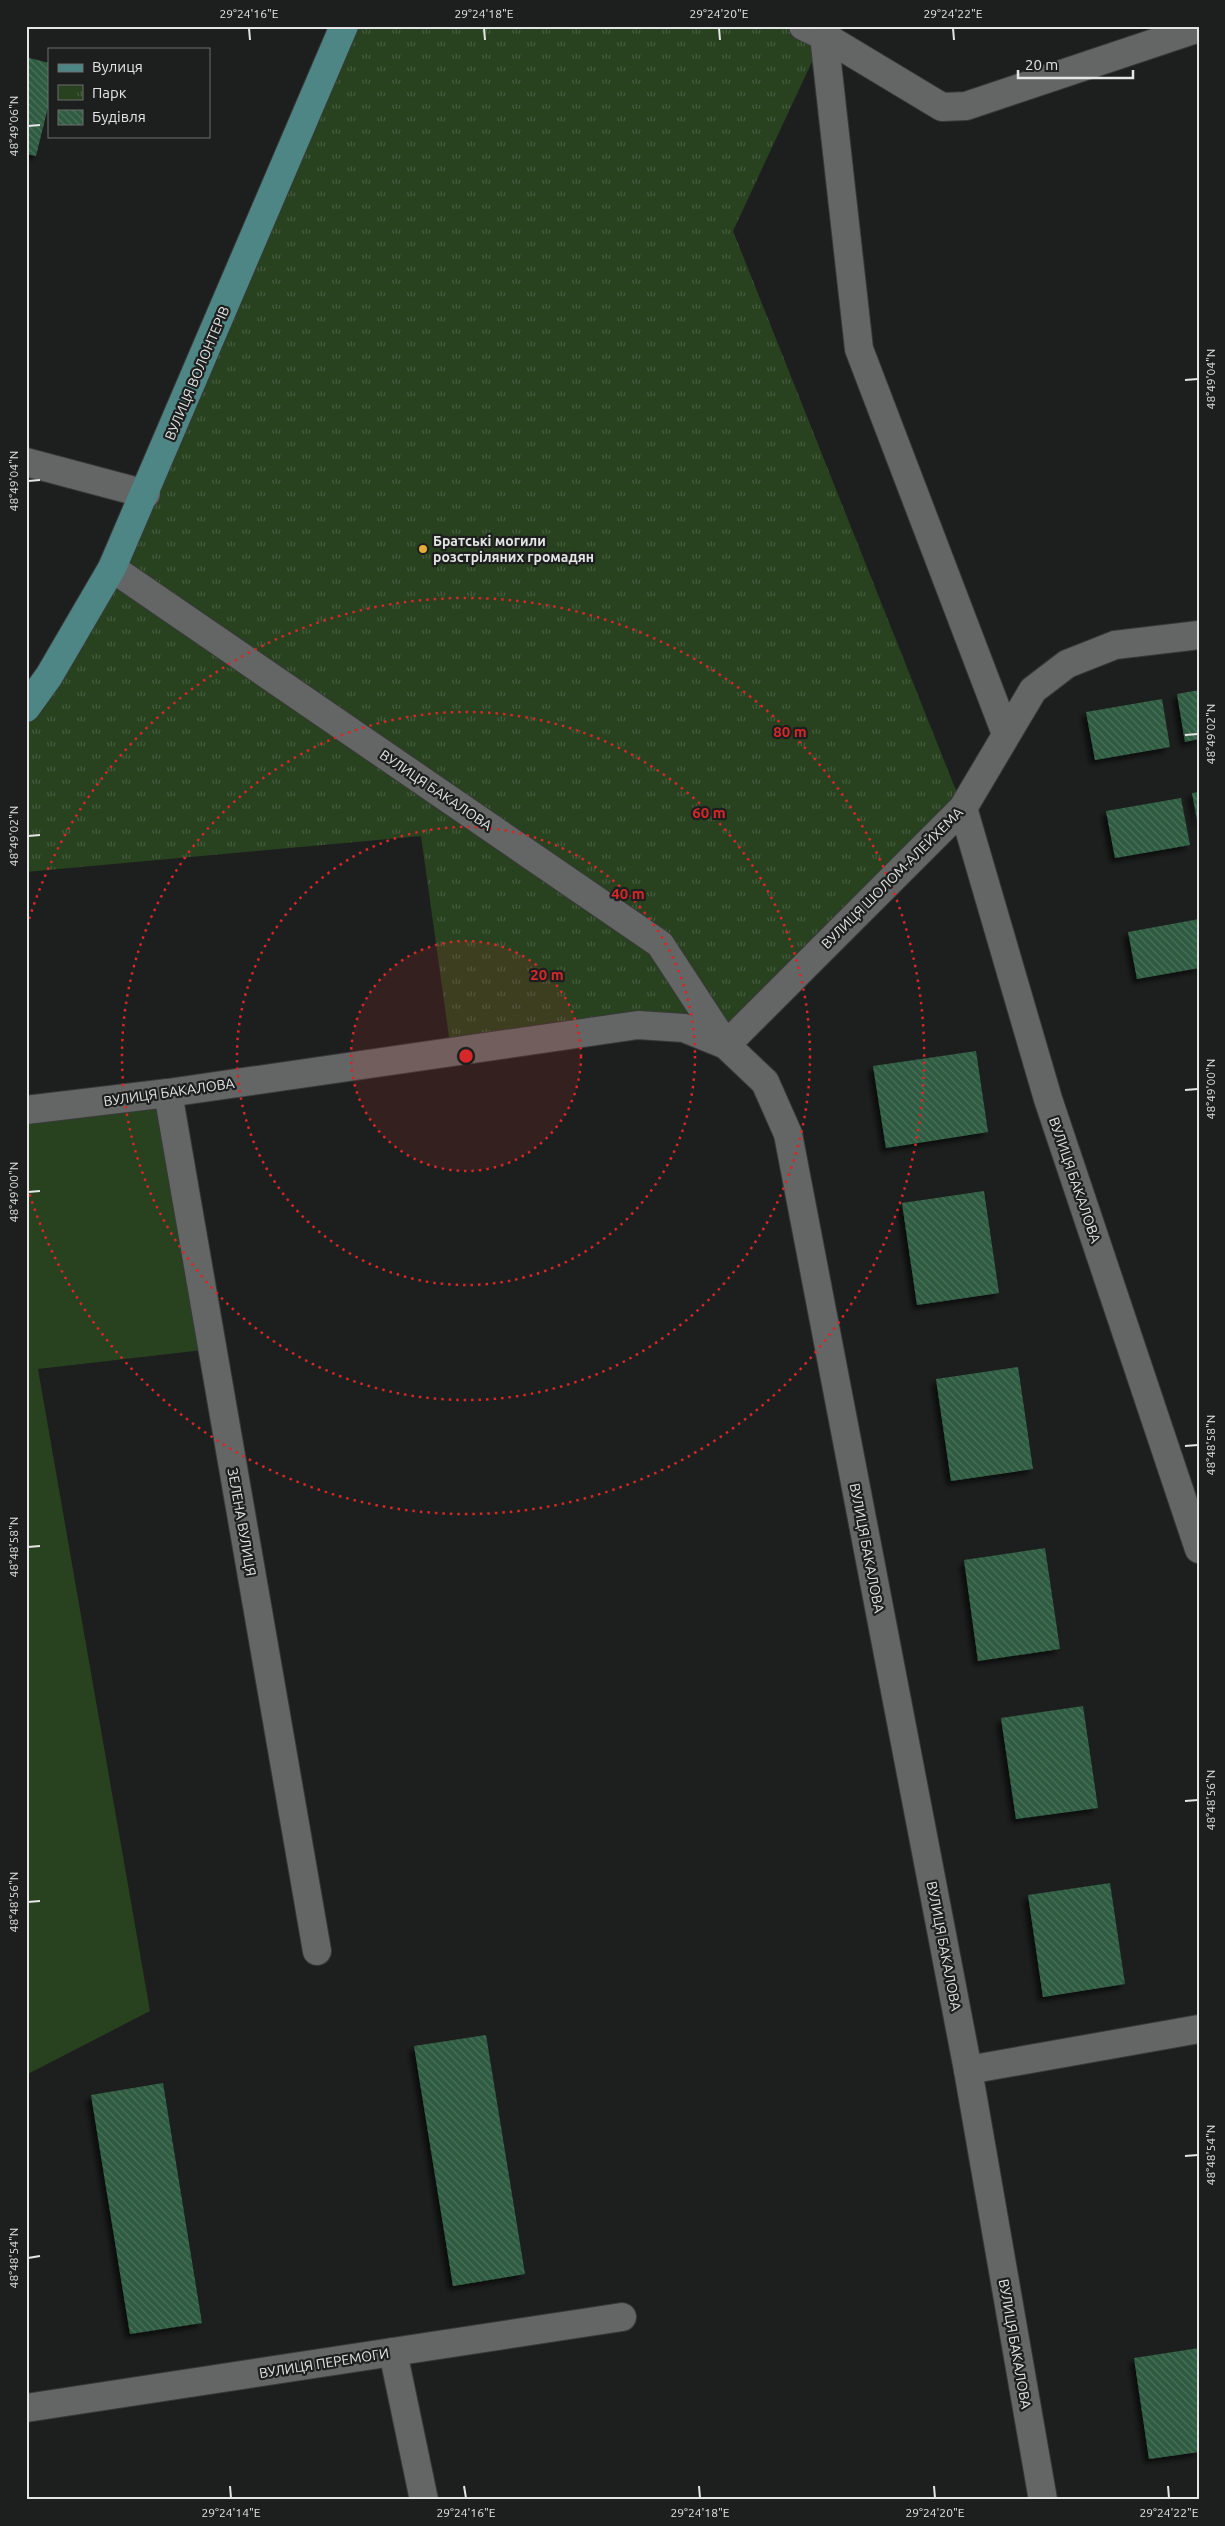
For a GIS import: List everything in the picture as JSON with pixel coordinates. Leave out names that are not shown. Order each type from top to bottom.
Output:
[{"type":"main road","name":"ВУЛИЦЯ ВОЛОНТЕРІВ","points":[[26,708],[49,676],[112,568],[146,494],[344,26]]},
{"type":"street","points":[[814,31],[942,107],[966,106],[1199,28]]},
{"type":"street","points":[[814,31],[859,349],[1006,734]]},
{"type":"street","points":[[26,462],[146,494]]},
{"type":"street","name":"ВУЛИЦЯ БАКАЛОВА","points":[[112,568],[660,944],[726,1045],[765,1082],[788,1134],[968,2070],[1043,2500]]},
{"type":"street","name":"ВУЛИЦЯ ШОЛОМ-АЛЕЙХЕМА","points":[[726,1045],[963,808],[1033,690],[1067,664],[1115,645],[1199,635]]},
{"type":"street","name":"ВУЛИЦЯ БАКАЛОВА","points":[[963,808],[1048,1099],[1199,1549]]},
{"type":"street","name":"ВУЛИЦЯ БАКАЛОВА","points":[[26,1110],[168,1093],[638,1025],[684,1028],[726,1045]]},
{"type":"street","name":"ЗЕЛЕНА ВУЛИЦЯ","points":[[168,1093],[317,1951]]},
{"type":"street","points":[[968,2070],[1199,2029]]},
{"type":"street","name":"ВУЛИЦЯ ПЕРЕМОГИ","points":[[26,2408],[622,2318]]},
{"type":"street","points":[[393,2352],[424,2500]]},
{"type":"green space","points":[[344,26],[803,26],[824,36],[733,231],[963,808],[726,1045],[684,1028],[451,1051],[421,836],[26,872],[26,708],[49,676]]},
{"type":"green space","points":[[168,1093],[212,1349],[38,1369],[150,2011],[26,2075],[26,1110]]},
{"type":"building","points":[[26,57],[48,63],[48,107],[36,156],[26,154]]},
{"type":"building","points":[[1199,690],[1199,739],[1185,742],[1177,694]]},
{"type":"building","points":[[1162,699],[1170,747],[1095,760],[1086,712]]},
{"type":"building","points":[[1199,792],[1199,825],[1198,825],[1192,793]]},
{"type":"building","points":[[1181,798],[1190,845],[1115,858],[1106,811]]},
{"type":"building","points":[[1199,919],[1199,968],[1137,979],[1128,932]]},
{"type":"building","points":[[976,1051],[988,1132],[886,1148],[873,1066]]},
{"type":"building","points":[[984,1191],[999,1293],[917,1305],[902,1203]]},
{"type":"building","points":[[1018,1367],[1033,1469],[951,1481],[936,1379]]},
{"type":"building","points":[[1045,1548],[1060,1649],[978,1661],[964,1560]]},
{"type":"building","points":[[1083,1706],[1098,1808],[1016,1819],[1001,1718]]},
{"type":"building","points":[[1110,1883],[1125,1984],[1043,1997],[1028,1895]]},
{"type":"building","points":[[486,2035],[525,2274],[453,2286],[414,2046]]},
{"type":"building","points":[[163,2083],[202,2323],[130,2334],[91,2095]]},
{"type":"building","points":[[1199,2348],[1199,2452],[1149,2459],[1134,2358]]},
{"type":"place","name":"Братські могили розстріляних громадян","points":[[423,549]]}]
